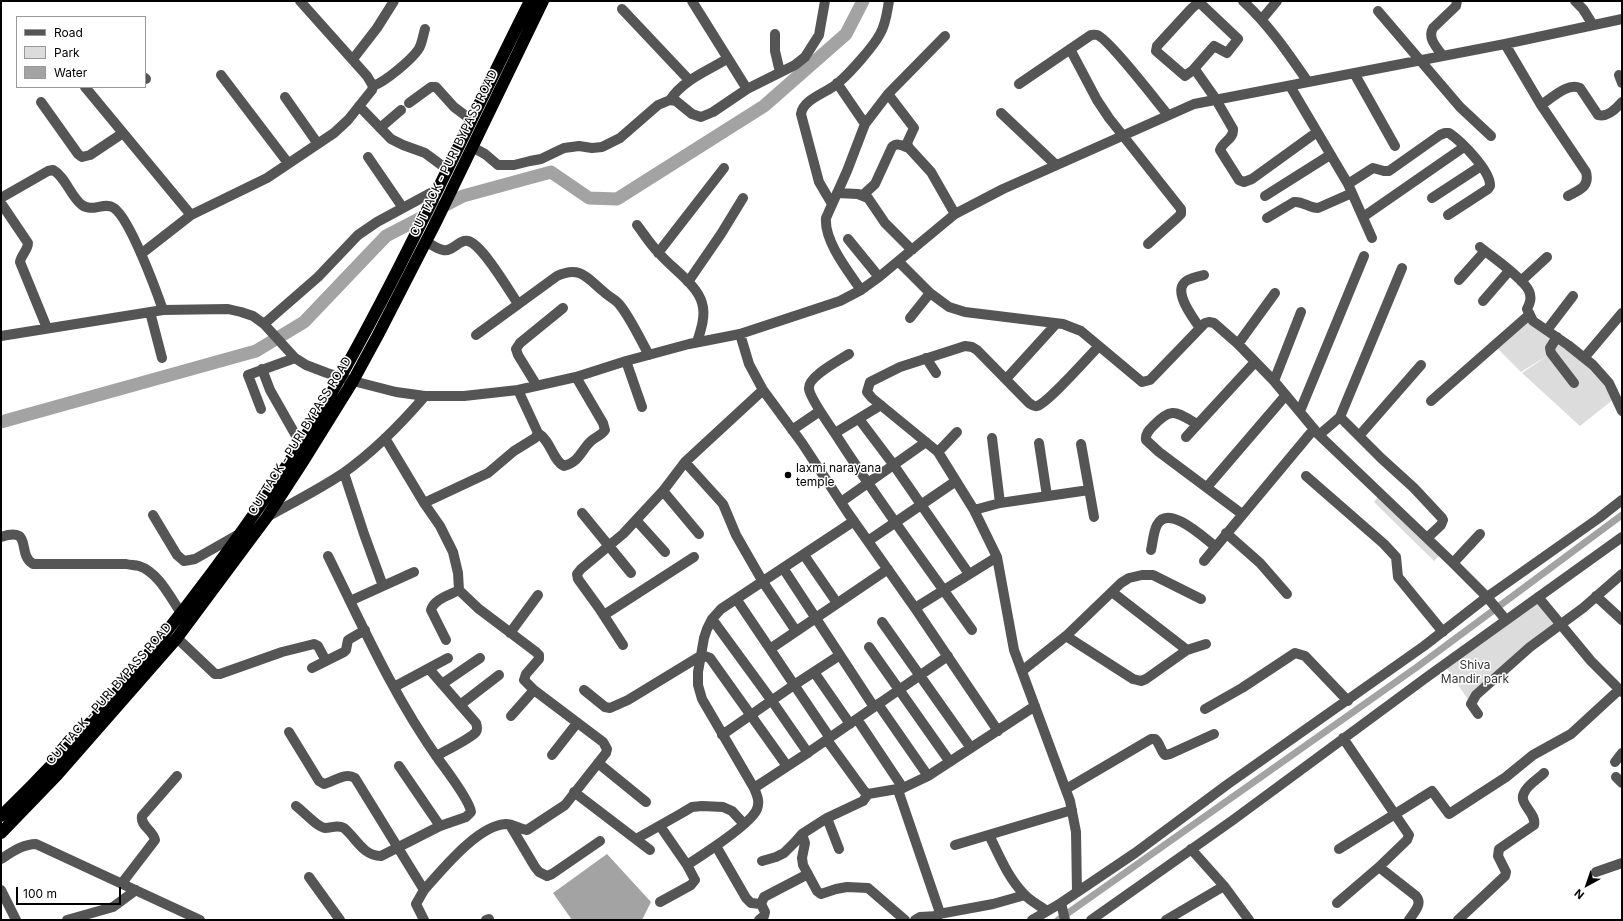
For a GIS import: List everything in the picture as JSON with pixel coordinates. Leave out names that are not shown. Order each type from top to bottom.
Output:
[{"type":"highway","name":"CUTTACK - PURI BYPASS ROAD","points":[[1,816],[98,713],[156,645],[241,533],[284,468],[324,406],[411,243],[448,170],[470,119],[530,1]]},
{"type":"highway","name":"CUTTACK - PURI BYPASS ROAD","points":[[1,833],[62,769],[178,638],[267,517],[353,381],[378,335],[437,220],[543,1]]},
{"type":"street","points":[[300,1],[353,59],[374,86]]},
{"type":"street","points":[[353,59],[377,28],[394,1]]},
{"type":"street","points":[[692,1],[747,89]]},
{"type":"street","points":[[670,100],[676,101],[692,114],[701,116],[713,112],[747,89],[795,65],[806,57],[819,35],[826,1]]},
{"type":"street","points":[[832,204],[819,182],[801,114],[802,110],[808,103],[838,84],[871,46],[881,33],[890,1]]},
{"type":"street","points":[[1243,1],[1262,18],[1283,44],[1308,82]]},
{"type":"street","points":[[1262,18],[1277,1]]},
{"type":"street","points":[[1443,56],[1431,38],[1430,32],[1456,6],[1457,1]]},
{"type":"street","points":[[1575,1],[1583,9],[1593,25]]},
{"type":"street","points":[[1199,2],[1238,39],[1227,53],[1214,46],[1193,70],[1185,76],[1156,50],[1157,46],[1199,2]]},
{"type":"street","points":[[622,10],[690,80]]},
{"type":"street","points":[[1378,11],[1422,60],[1460,107],[1491,136]]},
{"type":"street","points":[[1,336],[163,310],[228,309],[253,316],[266,326],[292,355],[314,369],[353,381],[396,392],[424,396],[464,396],[518,390],[576,377],[649,354],[700,341],[738,335],[840,301],[861,290],[899,262],[955,214],[986,196],[1194,104],[1215,98],[1290,86],[1505,44],[1622,19]]},
{"type":"street","points":[[141,254],[191,215],[267,178],[334,133],[344,124],[374,86],[387,78],[418,50],[425,29]]},
{"type":"street","points":[[775,34],[775,51],[780,72]]},
{"type":"street","points":[[1019,84],[1091,35],[1097,34],[1168,115]]},
{"type":"street","points":[[861,290],[843,263],[828,234],[825,224],[826,218],[847,171],[865,124],[888,94],[945,36]]},
{"type":"street","points":[[1505,44],[1541,105],[1586,172],[1588,180],[1586,184],[1568,196]]},
{"type":"street","points":[[1070,49],[1098,100],[1123,136],[1168,190],[1181,209],[1181,214],[1148,244]]},
{"type":"street","points":[[472,146],[485,154],[498,165],[541,159],[564,148],[578,146],[592,148],[602,147],[620,138],[658,105],[670,100],[678,89],[690,80],[727,59]]},
{"type":"street","points":[[1193,70],[1196,71],[1215,98],[1233,129],[1232,137],[1221,146],[1220,150],[1239,180],[1244,182],[1252,179],[1317,132]]},
{"type":"street","points":[[1354,73],[1395,146]]},
{"type":"street","points":[[221,75],[288,163]]},
{"type":"street","points":[[838,84],[865,124]]},
{"type":"street","points":[[1290,86],[1350,188],[1372,238]]},
{"type":"street","points":[[1541,105],[1570,86],[1580,88],[1598,115],[1607,115],[1622,102]]},
{"type":"street","points":[[409,103],[431,87],[436,88],[454,107],[470,119]]},
{"type":"street","points":[[90,89],[123,133],[191,215]]},
{"type":"street","points":[[888,94],[914,128],[907,143],[909,148],[931,172],[955,214]]},
{"type":"street","points":[[285,97],[318,144]]},
{"type":"street","points":[[41,102],[78,154],[82,157],[90,155],[123,133]]},
{"type":"street","points":[[359,106],[396,142],[425,154],[448,170]]},
{"type":"street","points":[[380,128],[401,110]]},
{"type":"street","points":[[1001,113],[1056,165]]},
{"type":"street","points":[[1267,218],[1294,202],[1299,201],[1312,208],[1318,208],[1350,188],[1372,168],[1388,171],[1445,133],[1449,133],[1454,136],[1481,166],[1491,181],[1490,186],[1448,215]]},
{"type":"street","points":[[863,195],[875,184],[892,147],[898,144],[909,148]]},
{"type":"street","points":[[1363,217],[1464,147]]},
{"type":"street","points":[[1265,196],[1330,155]]},
{"type":"street","points":[[368,157],[403,208]]},
{"type":"street","points":[[1432,198],[1481,166]]},
{"type":"street","points":[[658,253],[724,168]]},
{"type":"street","points":[[1,198],[48,171],[53,170],[58,174],[76,199],[87,208],[91,209],[106,206],[115,209],[127,226],[141,254],[155,285],[163,310]]},
{"type":"street","points":[[266,326],[318,277],[358,235],[438,189]]},
{"type":"street","points":[[837,193],[863,195],[868,198],[885,223],[912,250]]},
{"type":"street","points":[[688,282],[721,234],[743,198]]},
{"type":"street","points":[[1,203],[28,243],[27,248],[22,255],[20,266],[46,328]]},
{"type":"street","points":[[637,225],[658,253],[688,282],[700,297],[703,304],[700,341]]},
{"type":"street","points":[[848,238],[879,277]]},
{"type":"street","points":[[426,242],[443,250],[449,250],[462,242],[468,241],[474,245],[492,265],[518,304]]},
{"type":"street","points":[[1459,280],[1482,249],[1521,281],[1528,290],[1530,296],[1528,309],[1529,315],[1533,321],[1584,358],[1609,382],[1619,396],[1622,411]]},
{"type":"street","points":[[1300,411],[1364,256]]},
{"type":"street","points":[[1521,281],[1547,257]]},
{"type":"street","points":[[899,262],[930,294],[948,307],[957,310],[1056,324],[1081,331],[1138,380],[1146,382],[1150,380],[1200,328],[1206,323],[1214,323],[1238,344],[1274,381],[1317,432],[1453,563],[1487,598],[1505,620]]},
{"type":"street","points":[[1204,561],[1242,514],[1317,432],[1340,417],[1402,268]]},
{"type":"street","points":[[476,335],[556,276],[566,272],[576,271],[591,280],[619,304],[649,354]]},
{"type":"street","points":[[1483,301],[1509,271]]},
{"type":"street","points":[[1200,328],[1186,309],[1181,288],[1186,281],[1204,275]]},
{"type":"street","points":[[1238,344],[1275,293]]},
{"type":"street","points":[[910,318],[930,294]]},
{"type":"street","points":[[1547,330],[1574,296]]},
{"type":"street","points":[[537,386],[518,355],[516,349],[520,343],[563,308]]},
{"type":"street","points":[[150,312],[162,358]]},
{"type":"street","points":[[1274,381],[1301,312]]},
{"type":"street","points":[[1584,358],[1622,313]]},
{"type":"street","points":[[1431,401],[1529,315]]},
{"type":"street","points":[[1006,379],[1056,324]]},
{"type":"street","points":[[738,335],[748,364],[763,390],[915,608],[998,731]]},
{"type":"street","points":[[1557,337],[1550,348],[1551,353],[1574,383]]},
{"type":"street","points":[[1077,892],[1076,832],[1072,810],[1066,789],[1014,650],[997,557],[974,510],[938,452],[872,398],[867,392],[870,382],[900,367],[965,346],[972,347],[1029,403],[1034,406],[1038,406],[1049,398],[1099,346]]},
{"type":"street","points":[[849,354],[814,378],[809,384],[808,389],[820,411],[867,483],[972,630]]},
{"type":"street","points":[[261,409],[248,375],[292,355]]},
{"type":"street","points":[[926,358],[936,373]]},
{"type":"street","points":[[626,361],[642,407]]},
{"type":"street","points":[[1186,436],[1255,362]]},
{"type":"street","points":[[1359,436],[1421,365]]},
{"type":"street","points":[[262,369],[270,390],[295,434]]},
{"type":"street","points":[[518,390],[538,433],[545,438],[559,463],[564,466],[575,461],[589,443],[602,434],[605,430],[603,423],[576,377]]},
{"type":"street","points":[[623,645],[578,579],[577,574],[636,520],[663,491],[685,462],[763,390]]},
{"type":"street","points":[[1207,487],[1286,395]]},
{"type":"street","points":[[267,517],[326,485],[344,473],[404,420],[424,396]]},
{"type":"street","points":[[835,434],[881,405]]},
{"type":"street","points":[[792,430],[820,411]]},
{"type":"street","points":[[1198,424],[1172,412],[1166,414],[1148,431],[1146,440],[1159,452],[1242,514]]},
{"type":"street","points":[[1340,417],[1414,488],[1442,518],[1443,520],[1441,525],[1427,538]]},
{"type":"street","points":[[859,419],[893,464],[969,574]]},
{"type":"street","points":[[938,452],[957,432]]},
{"type":"street","points":[[424,503],[488,473],[514,451],[535,438],[538,433]]},
{"type":"street","points":[[385,438],[424,503],[440,526],[454,555],[458,572],[459,590],[479,609],[539,655],[539,659],[524,678],[526,682],[534,690],[606,745],[606,753],[565,805],[527,830],[510,825],[499,826],[479,835],[469,842],[424,890],[416,904],[424,920]]},
{"type":"street","points":[[992,438],[1000,503]]},
{"type":"street","points":[[841,502],[926,442]]},
{"type":"street","points":[[1039,443],[1047,496]]},
{"type":"street","points":[[1081,444],[1094,517]]},
{"type":"street","points":[[685,462],[724,504],[736,535],[763,582],[796,631]]},
{"type":"street","points":[[344,473],[383,586]]},
{"type":"street","points":[[1306,476],[1384,544],[1396,557],[1398,577],[1443,632]]},
{"type":"street","points":[[868,541],[956,481]]},
{"type":"street","points":[[974,510],[1000,503],[1088,490]]},
{"type":"street","points":[[663,491],[699,534]]},
{"type":"street","points":[[1032,920],[1047,911],[1062,905],[1077,892],[1135,853],[1228,784],[1348,701],[1622,500]]},
{"type":"street","points":[[582,513],[631,573]]},
{"type":"street","points":[[153,516],[177,555],[184,560],[195,559],[241,533]]},
{"type":"street","points":[[1151,550],[1157,525],[1161,520],[1172,517],[1180,521],[1216,547]]},
{"type":"street","points":[[636,520],[665,552]]},
{"type":"street","points":[[687,865],[716,846],[752,817],[757,809],[758,798],[754,788],[705,705],[698,685],[698,672],[707,629],[712,619],[722,609],[854,521]]},
{"type":"street","points":[[1226,533],[1260,563],[1287,594]]},
{"type":"street","points":[[1,537],[16,534],[20,537],[24,546],[26,557],[33,564],[126,564],[139,566],[150,571],[157,578],[181,613]]},
{"type":"street","points":[[1453,563],[1480,534]]},
{"type":"street","points":[[1091,920],[1505,620],[1621,539]]},
{"type":"street","points":[[804,555],[837,603]]},
{"type":"street","points":[[296,806],[320,826],[327,828],[339,826],[344,828],[366,852],[374,856],[381,856],[440,826],[466,817],[469,815],[470,809],[454,780],[436,756],[394,687],[328,556]]},
{"type":"street","points":[[604,616],[694,557]]},
{"type":"street","points":[[915,608],[997,557]]},
{"type":"street","points":[[783,568],[840,655],[928,776]]},
{"type":"street","points":[[770,649],[888,569]]},
{"type":"street","points":[[350,601],[414,572]]},
{"type":"street","points":[[1478,714],[1471,704],[1476,695],[1530,647],[1560,625],[1622,574]]},
{"type":"street","points":[[1022,671],[1066,636],[1121,583],[1129,578],[1142,575],[1153,575],[1201,599]]},
{"type":"street","points":[[446,640],[431,610],[432,605],[459,590]]},
{"type":"street","points":[[1112,592],[1187,650]]},
{"type":"street","points":[[510,634],[538,595]]},
{"type":"street","points":[[1596,596],[1622,620]]},
{"type":"street","points":[[1339,849],[1432,791],[1449,814],[1506,777],[1539,752],[1571,734],[1621,690],[1591,661],[1538,598]]},
{"type":"street","points":[[737,600],[860,787],[868,794]]},
{"type":"street","points":[[712,619],[808,753]]},
{"type":"street","points":[[882,622],[921,675],[971,748]]},
{"type":"street","points":[[312,668],[325,659],[344,652],[346,650],[348,640],[364,630]]},
{"type":"street","points":[[1066,636],[1133,679],[1141,681],[1187,650],[1206,644]]},
{"type":"street","points":[[178,638],[212,671],[220,674],[282,652],[311,644],[318,646],[325,659]]},
{"type":"street","points":[[869,647],[950,762]]},
{"type":"street","points":[[1205,709],[1242,688],[1295,653],[1305,656],[1348,701]]},
{"type":"street","points":[[584,690],[605,707],[610,708],[628,700],[702,655]]},
{"type":"street","points":[[702,655],[710,658],[787,766]]},
{"type":"street","points":[[722,736],[794,685],[840,655]]},
{"type":"street","points":[[754,788],[808,753],[948,656]]},
{"type":"street","points":[[394,687],[448,658]]},
{"type":"street","points":[[442,684],[480,658]]},
{"type":"street","points":[[429,669],[478,727],[476,732],[436,756]]},
{"type":"street","points":[[814,672],[853,721],[900,789],[939,914]]},
{"type":"street","points":[[460,704],[499,675]]},
{"type":"street","points":[[511,716],[534,690]]},
{"type":"street","points":[[762,861],[784,853],[802,834],[827,818],[863,801],[868,794],[900,789],[928,776],[1035,706]]},
{"type":"street","points":[[552,755],[577,722]]},
{"type":"street","points":[[289,732],[319,781],[324,784],[346,775],[350,775],[355,778],[424,890]]},
{"type":"street","points":[[1066,789],[1151,739],[1155,739],[1158,742],[1162,752],[1165,755],[1214,734]]},
{"type":"street","points":[[1337,903],[1379,867],[1407,840],[1409,835],[1343,738]]},
{"type":"street","points":[[1615,762],[1622,753]]},
{"type":"street","points":[[598,763],[646,802]]},
{"type":"street","points":[[399,766],[440,826]]},
{"type":"street","points":[[1458,920],[1505,876],[1506,872],[1498,856],[1499,849],[1534,825],[1535,821],[1533,816],[1522,798],[1523,793],[1544,773]]},
{"type":"street","points":[[122,883],[155,840],[154,836],[143,824],[141,820],[142,816],[177,776]]},
{"type":"street","points":[[574,792],[650,850]]},
{"type":"street","points":[[636,840],[687,810],[702,806],[723,807],[732,811],[744,824]]},
{"type":"street","points":[[955,845],[1072,810]]},
{"type":"street","points":[[827,818],[839,849]]},
{"type":"street","points":[[510,825],[535,867],[539,872],[547,876],[600,842]]},
{"type":"street","points":[[660,826],[694,877],[694,883],[660,902]]},
{"type":"street","points":[[802,834],[805,843],[802,858],[817,892],[821,894],[846,887],[868,888],[906,920]]},
{"type":"street","points":[[989,835],[1002,864],[1017,886],[1025,896],[1047,911]]},
{"type":"street","points":[[1,859],[23,846],[36,844],[200,920]]},
{"type":"street","points":[[716,846],[746,898],[751,903],[761,904]]},
{"type":"street","points":[[1191,849],[1224,886],[1249,920]]},
{"type":"street","points":[[1596,872],[1622,863]]},
{"type":"street","points":[[1379,867],[1420,900],[1420,904],[1410,920]]},
{"type":"street","points":[[759,920],[764,916],[761,904],[764,897],[808,874]]},
{"type":"street","points":[[309,877],[340,920]]},
{"type":"street","points":[[1166,920],[1224,886]]},
{"type":"street","points":[[1,890],[16,920]]},
{"type":"street","points":[[67,920],[113,908],[136,890]]},
{"type":"street","points":[[915,920],[920,917],[938,916],[939,914],[993,904],[1025,896]]},
{"type":"street","points":[[1062,905],[1065,920]]},
{"type":"green space","points":[[1529,316],[1556,338],[1550,354],[1521,372],[1495,346]]},
{"type":"green space","points":[[1558,339],[1584,359],[1615,398],[1580,426],[1522,373],[1550,354]]},
{"type":"green space","points":[[1379,495],[1440,555],[1434,561],[1374,502]]},
{"type":"green space","name":"Shiva Mandir park","points":[[1539,600],[1560,625],[1471,704],[1446,667]]},
{"type":"water","points":[[607,854],[651,902],[642,920],[572,920],[553,893]]},
{"type":"waterway","points":[[1,422],[256,351],[304,322],[386,236],[463,196],[551,172],[589,198],[617,199],[764,106],[846,34],[863,1]]},
{"type":"waterway","points":[[1058,920],[1417,667],[1622,515]]},
{"type":"place","name":"laxmi narayana temple","points":[[788,475]]}]
